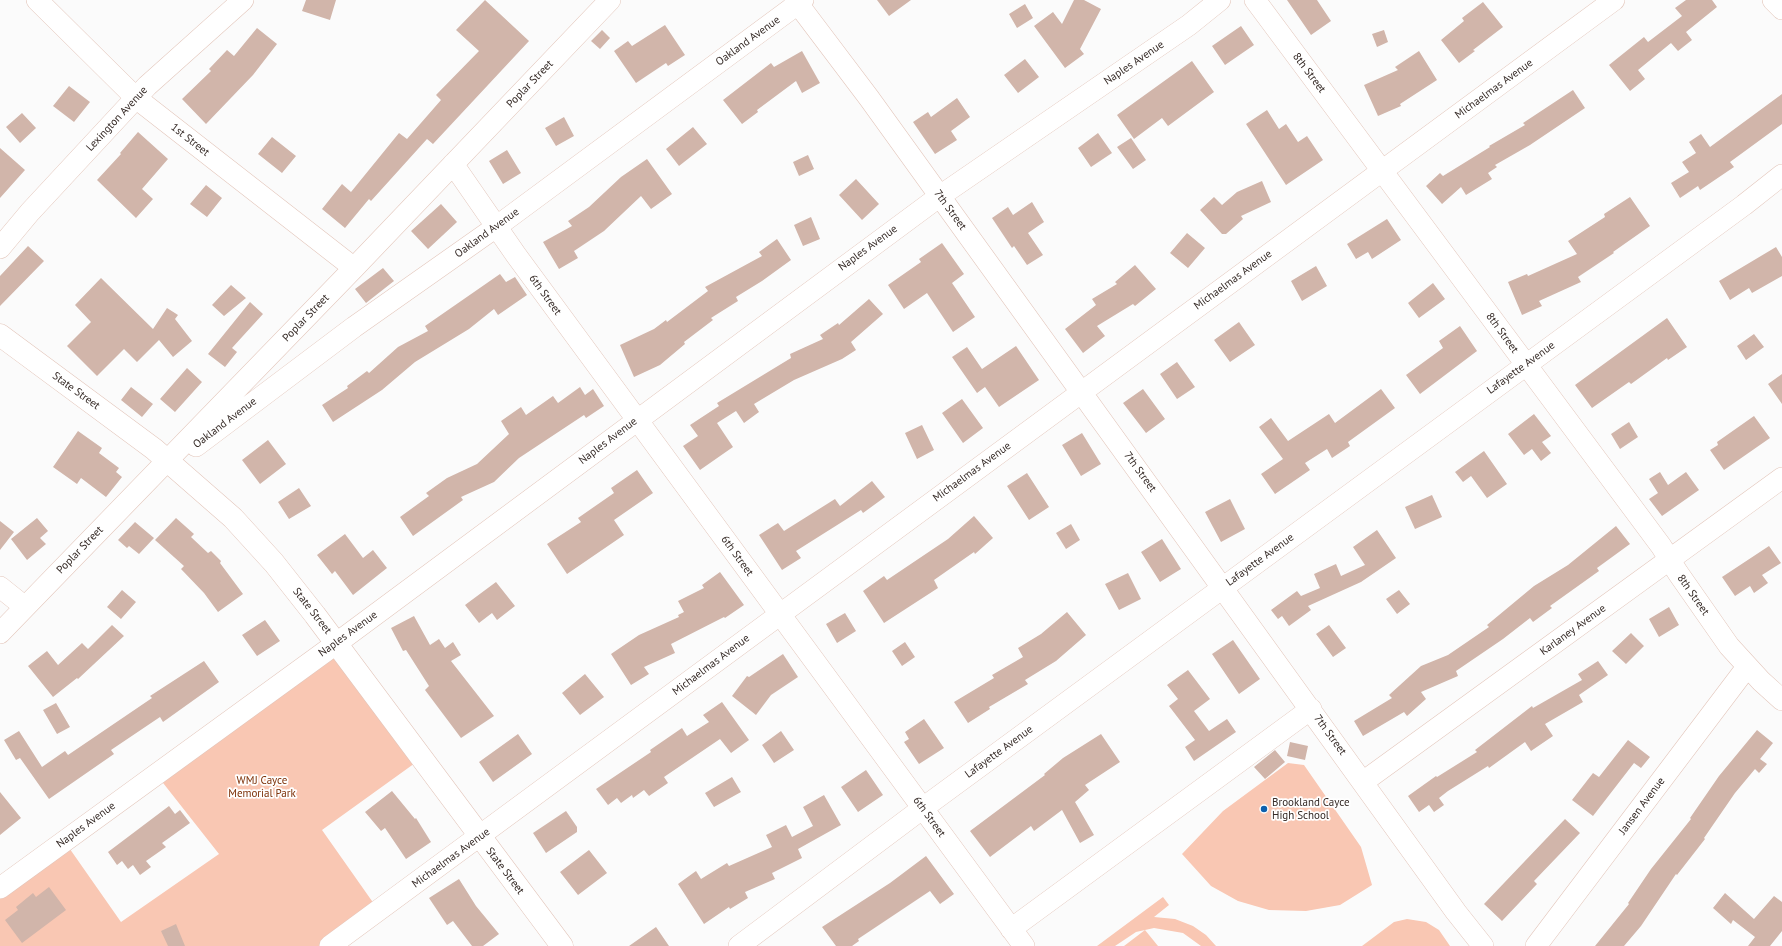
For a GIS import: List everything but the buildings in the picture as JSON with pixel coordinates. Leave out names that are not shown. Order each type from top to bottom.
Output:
[{"type":"main road","name":"State Street","points":[[0,335],[154,449],[234,518],[274,563],[337,643],[562,946]]},
{"type":"street","name":"1st Street","points":[[37,0],[136,98],[354,268]]},
{"type":"street","name":"Lexington Avenue","points":[[0,248],[30,212],[147,86],[243,0]]},
{"type":"street","name":"Poplar Street","points":[[0,634],[354,268],[610,0]]},
{"type":"street","name":"Naples Avenue","points":[[0,888],[337,643],[636,419],[940,196],[1189,25],[1220,0]]},
{"type":"street","name":"8th Street","points":[[1255,0],[1670,560],[1729,646],[1747,667],[1782,700]]},
{"type":"street","name":"Michaelmas Avenue","points":[[330,946],[480,837],[1082,391],[1614,0]]},
{"type":"street","points":[[1773,0],[1782,9]]},
{"type":"street","name":"7th Street","points":[[799,1],[1364,782],[1456,912],[1483,946]]},
{"type":"street","name":"Oakland Avenue","points":[[168,461],[197,445],[354,327],[496,227],[799,1]]},
{"type":"street","name":"6th Street","points":[[453,164],[496,227],[636,419],[1024,946]]},
{"type":"street","name":"Lafayette Avenue","points":[[739,946],[923,808],[1744,205],[1782,175]]},
{"type":"street","name":"Karlaney Avenue","points":[[1364,782],[1782,478]]},
{"type":"street","points":[[0,587],[25,607]]},
{"type":"street","name":"Jansen Avenue","points":[[1536,946],[1747,667]]},
{"type":"street","points":[[1011,929],[1311,709]]},
{"type":"green space","name":"WMJ Cayce Memorial Park","points":[[337,643],[422,758],[322,830],[379,911],[330,946],[0,946],[0,889],[65,842],[121,922],[219,854],[156,774]]},
{"type":"green space","points":[[1288,763],[1304,765],[1361,847],[1372,885],[1340,905],[1306,911],[1269,910],[1238,901],[1211,886],[1182,854],[1223,811]]},
{"type":"green space","points":[[1163,897],[1169,905],[1154,917],[1175,919],[1193,926],[1206,935],[1216,946],[1201,946],[1183,933],[1154,928],[1136,932],[1115,946],[1097,946]]},
{"type":"green space","points":[[1407,919],[1426,922],[1439,930],[1450,946],[1362,946],[1394,922]]},
{"type":"green space","points":[[1145,930],[1158,946],[1124,946]]},
{"type":"place","name":"Brookland Cayce High School","points":[[1264,809]]}]
